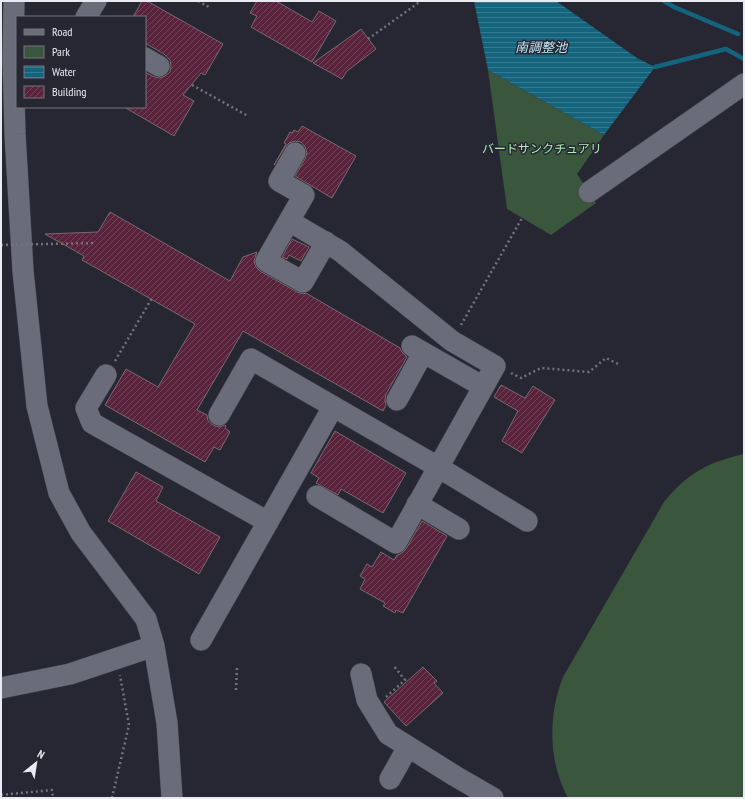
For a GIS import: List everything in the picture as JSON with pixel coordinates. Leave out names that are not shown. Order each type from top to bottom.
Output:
[{"type":"street","points":[[14,1],[15,94],[24,271],[37,406],[59,493],[81,533],[146,620],[154,646],[167,723],[172,798]]},
{"type":"street","points":[[87,16],[96,1]]},
{"type":"street","points":[[589,192],[744,84]]},
{"type":"street","points":[[295,153],[279,181],[304,195],[266,261],[303,282],[326,242]]},
{"type":"street","points":[[289,221],[340,251],[452,341],[495,366],[482,386],[396,543],[317,496]]},
{"type":"street","points":[[397,400],[417,350],[482,386]]},
{"type":"street","points":[[220,415],[251,359],[438,467],[527,521]]},
{"type":"street","points":[[106,375],[86,408],[92,423],[268,522]]},
{"type":"street","points":[[201,640],[333,407]]},
{"type":"street","points":[[417,504],[459,529]]},
{"type":"street","points":[[1,688],[70,674],[154,646]]},
{"type":"street","points":[[361,674],[367,700],[388,734],[471,793],[493,798]]},
{"type":"street","points":[[390,779],[408,747]]},
{"type":"path","points":[[198,1],[209,7]]},
{"type":"path","points":[[368,39],[421,1]]},
{"type":"path","points":[[192,85],[248,116]]},
{"type":"path","points":[[452,341],[522,218]]},
{"type":"path","points":[[1,245],[94,243]]},
{"type":"path","points":[[106,375],[152,298]]},
{"type":"path","points":[[495,366],[521,378],[541,368],[588,372],[606,358],[618,364]]},
{"type":"path","points":[[112,798],[129,725],[117,658]]},
{"type":"path","points":[[372,709],[406,681],[393,665]]},
{"type":"path","points":[[236,668],[236,690]]},
{"type":"path","points":[[1,795],[52,790],[53,798]]},
{"type":"green space","name":"バードサンクチュアリ","points":[[488,70],[604,135],[577,174],[596,203],[551,235],[507,209]]},
{"type":"green space","points":[[744,454],[744,798],[568,798],[561,784],[557,769],[552,738],[555,707],[563,677],[664,502],[681,483],[700,470],[731,457]]},
{"type":"water","name":"南調整池","points":[[474,1],[556,1],[637,58],[655,67],[604,135],[488,70]]},
{"type":"building","points":[[142,1],[147,1],[223,44],[205,75],[201,73],[183,95],[194,101],[174,136],[126,108],[146,108],[146,73],[159,78],[170,72],[171,66],[170,60],[164,54],[146,44],[146,16],[134,16]]},
{"type":"building","points":[[257,1],[276,1],[312,22],[319,11],[336,21],[312,62],[251,27],[257,16],[250,13]]},
{"type":"building","points":[[361,29],[376,49],[347,71],[342,79],[313,63]]},
{"type":"building","points":[[302,126],[356,156],[332,198],[295,176],[307,153],[301,142],[295,141],[289,143],[274,165],[286,144],[284,143],[290,132],[292,133],[294,130],[298,132]]},
{"type":"building","points":[[110,212],[230,281],[243,257],[257,252],[254,261],[256,267],[260,271],[297,292],[303,294],[306,293],[400,348],[407,357],[386,394],[386,405],[383,411],[243,331],[197,410],[207,415],[208,421],[213,425],[219,427],[225,425],[225,428],[230,432],[220,450],[214,447],[205,462],[105,405],[126,369],[158,387],[195,324],[82,260],[84,256],[45,234],[98,232]]},
{"type":"building","points":[[292,239],[309,247],[301,261],[289,255],[287,259],[282,257]]},
{"type":"building","points":[[501,385],[525,398],[533,386],[555,400],[522,453],[502,441],[518,411],[494,397]]},
{"type":"building","points":[[335,431],[406,473],[383,513],[341,489],[338,495],[316,483],[319,478],[311,473]]},
{"type":"building","points":[[136,472],[163,487],[156,501],[220,537],[199,574],[108,521]]},
{"type":"building","points":[[422,521],[447,536],[403,613],[396,610],[395,613],[383,606],[385,603],[360,589],[365,579],[360,576],[367,564],[372,567],[381,552],[394,560],[397,555],[402,553],[406,549]]},
{"type":"building","points":[[423,667],[437,681],[434,683],[443,693],[406,726],[384,702]]},
{"type":"waterway","points":[[664,1],[674,7],[738,34]]},
{"type":"waterway","points":[[655,67],[726,49],[744,59]]}]
